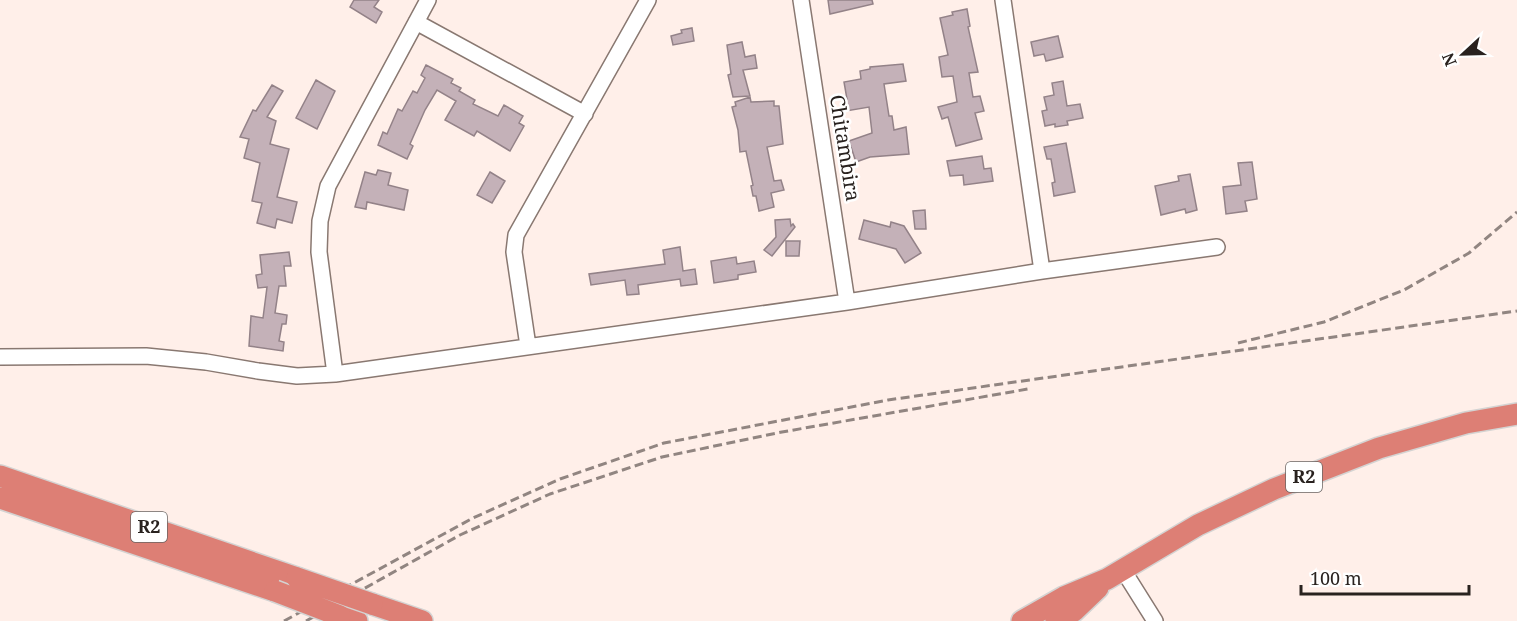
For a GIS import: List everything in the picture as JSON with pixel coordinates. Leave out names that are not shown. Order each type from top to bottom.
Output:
[{"type":"highway","name":"R2","points":[[1022,621],[1064,597],[1115,575],[1198,525],[1275,489],[1379,448],[1466,423],[1517,414]]},
{"type":"highway","name":"R2","points":[[0,477],[422,621]]},
{"type":"highway","name":"R2","points":[[0,498],[349,618]]},
{"type":"highway","name":"R2","points":[[1056,621],[1074,611],[1115,575]]},
{"type":"street","points":[[335,374],[319,252],[320,221],[328,186],[428,0]]},
{"type":"street","points":[[528,346],[514,252],[516,235],[648,0]]},
{"type":"street","name":"Chitambira","points":[[801,0],[847,302]]},
{"type":"street","points":[[1003,0],[1042,271]]},
{"type":"street","points":[[416,22],[585,114]]},
{"type":"street","points":[[0,357],[146,356],[206,362],[297,376],[335,374],[1216,247]]},
{"type":"street","points":[[1115,575],[1155,621]]},
{"type":"building","points":[[354,0],[379,0],[374,7],[382,12],[376,23],[350,7]]},
{"type":"building","points":[[828,0],[872,0],[873,4],[830,14]]},
{"type":"building","points":[[967,9],[970,26],[968,27],[978,72],[969,73],[973,97],[980,96],[984,111],[975,113],[982,139],[956,146],[948,117],[942,119],[938,107],[957,102],[953,76],[942,77],[939,57],[948,55],[940,18],[953,15],[952,12]]},
{"type":"building","points":[[692,28],[694,41],[673,45],[671,36],[682,33],[681,30]]},
{"type":"building","points":[[1058,36],[1063,57],[1046,61],[1044,54],[1034,56],[1031,42]]},
{"type":"building","points":[[742,42],[745,57],[755,55],[757,68],[743,70],[750,96],[733,97],[728,75],[731,74],[727,45]]},
{"type":"building","points":[[903,64],[906,81],[884,84],[889,116],[892,116],[894,130],[906,127],[909,154],[870,157],[856,162],[849,141],[872,133],[869,107],[846,111],[843,99],[847,99],[844,82],[861,79],[860,71],[870,69],[870,67]]},
{"type":"building","points":[[426,65],[453,79],[451,83],[461,88],[459,91],[475,100],[473,104],[498,116],[504,105],[523,116],[519,123],[524,126],[510,151],[477,131],[474,136],[445,120],[456,101],[437,90],[410,144],[413,146],[407,159],[378,145],[383,132],[387,134],[398,109],[402,111],[413,91],[417,93],[425,78],[421,75]]},
{"type":"building","points":[[316,80],[335,91],[317,129],[296,118]]},
{"type":"building","points":[[1063,81],[1067,106],[1080,104],[1083,118],[1067,121],[1068,125],[1045,126],[1042,111],[1047,110],[1044,97],[1054,95],[1052,83]]},
{"type":"building","points":[[272,85],[283,91],[267,117],[276,121],[270,144],[289,149],[277,197],[297,202],[292,223],[277,219],[275,228],[257,223],[262,203],[252,201],[260,163],[244,158],[249,139],[240,137],[253,110],[256,111]]},
{"type":"building","points":[[750,97],[751,102],[774,101],[774,106],[779,106],[783,144],[767,147],[774,181],[781,180],[784,190],[771,193],[774,207],[759,211],[756,196],[753,196],[746,151],[740,152],[738,130],[732,107],[736,106],[735,102]]},
{"type":"building","points":[[1066,143],[1075,192],[1054,196],[1052,183],[1055,182],[1051,159],[1047,159],[1044,147]]},
{"type":"building","points":[[982,156],[984,169],[991,168],[993,181],[964,185],[963,175],[950,176],[947,161]]},
{"type":"building","points":[[1252,162],[1257,199],[1245,201],[1247,211],[1226,214],[1223,187],[1241,185],[1238,163]]},
{"type":"building","points":[[378,170],[391,173],[388,185],[408,190],[404,210],[367,202],[366,209],[355,207],[365,172],[376,175]]},
{"type":"building","points":[[490,172],[505,181],[492,203],[477,195]]},
{"type":"building","points":[[1190,174],[1197,210],[1186,213],[1185,209],[1161,215],[1155,186],[1179,181],[1178,176]]},
{"type":"building","points":[[925,210],[926,229],[915,229],[913,211]]},
{"type":"building","points":[[790,219],[791,226],[793,224],[795,227],[772,256],[764,250],[776,237],[775,220]]},
{"type":"building","points":[[864,220],[890,227],[891,222],[904,226],[921,253],[905,263],[896,249],[859,239]]},
{"type":"building","points":[[786,241],[800,241],[799,256],[786,256]]},
{"type":"building","points":[[680,247],[683,271],[695,269],[697,284],[681,286],[680,279],[638,285],[639,294],[627,295],[625,280],[591,285],[589,274],[665,264],[663,250]]},
{"type":"building","points":[[289,252],[291,266],[284,266],[286,286],[279,286],[275,313],[287,315],[286,324],[282,324],[279,341],[284,342],[283,351],[249,346],[251,316],[263,318],[267,287],[258,288],[256,275],[262,274],[260,255]]},
{"type":"building","points":[[736,257],[737,264],[754,261],[756,272],[738,275],[738,279],[714,283],[711,261]]},
{"type":"railway","points":[[1238,343],[1324,322],[1404,290],[1469,253],[1517,212]]},
{"type":"railway","points":[[284,621],[473,518],[560,479],[664,443],[888,400],[1517,311]]},
{"type":"railway","points":[[306,621],[460,535],[550,494],[662,457],[782,432],[1028,389]]}]
